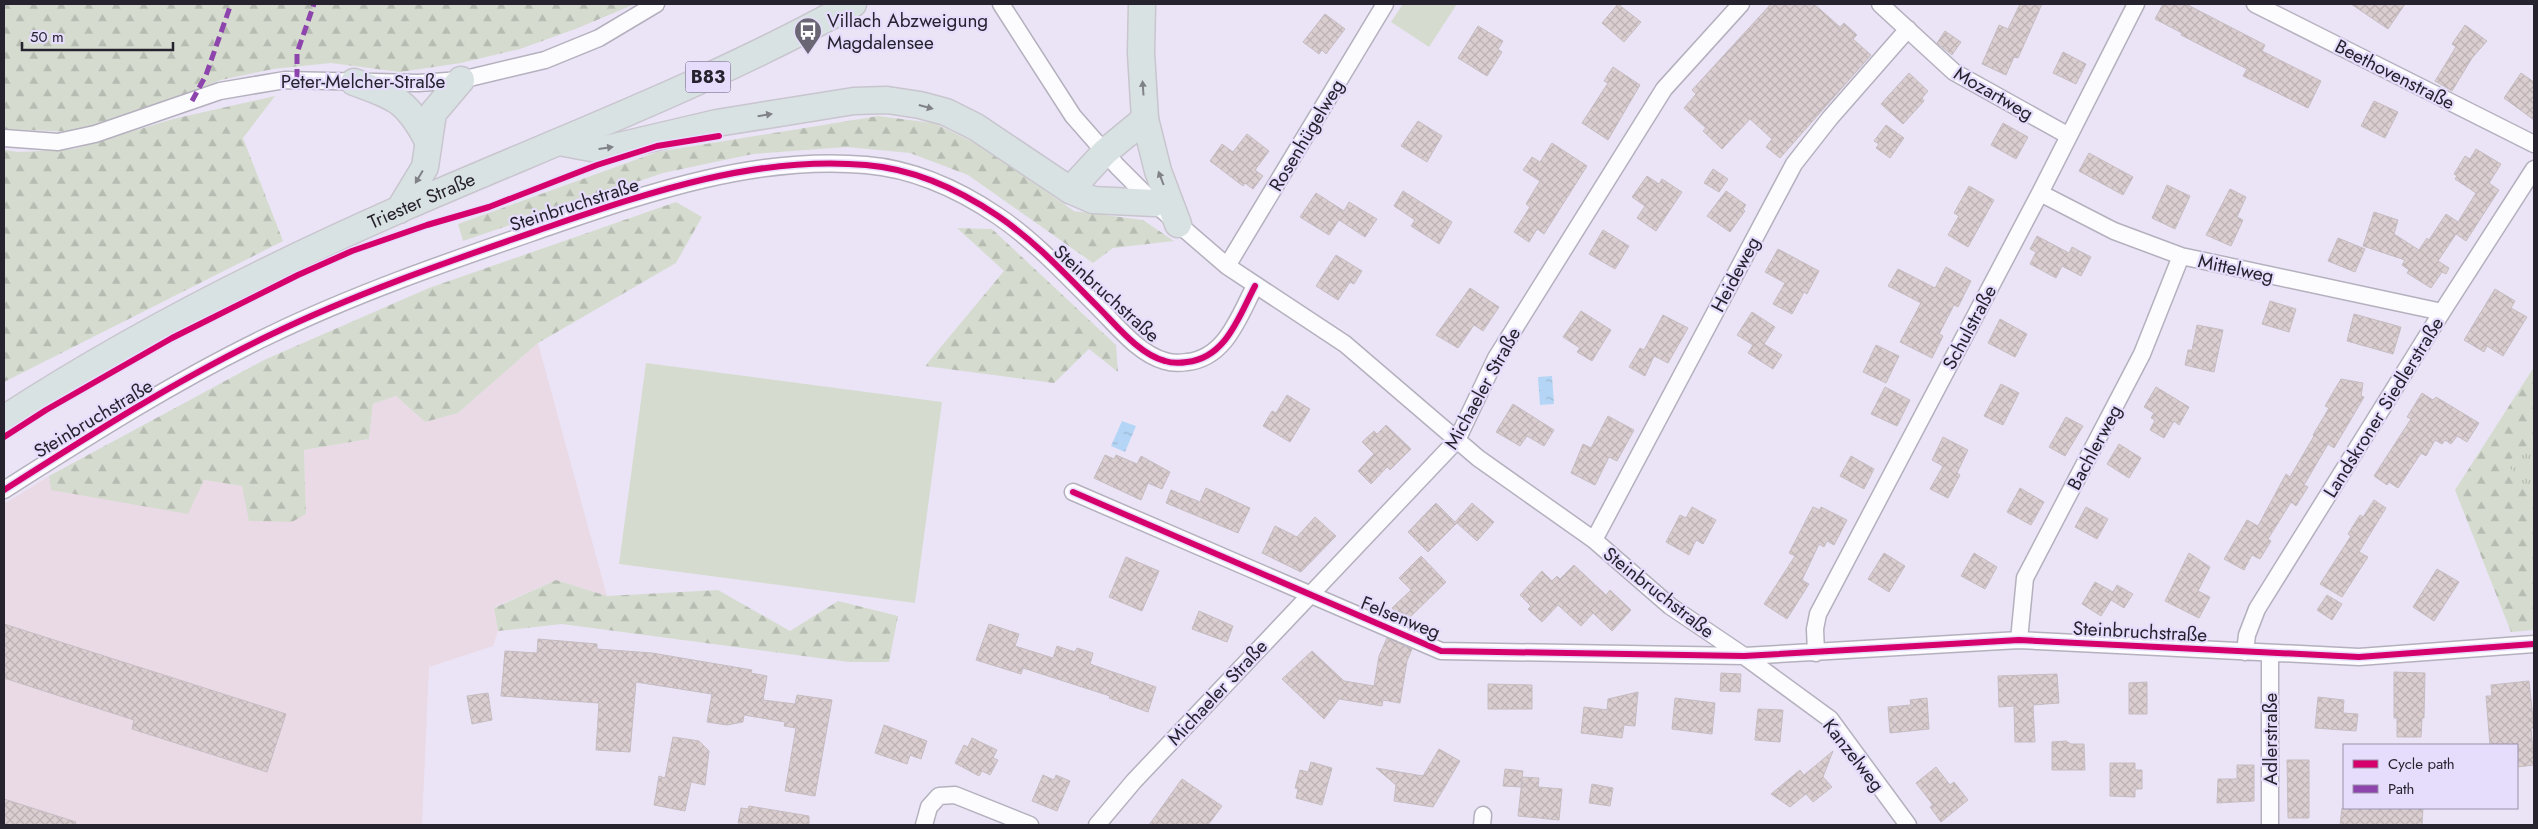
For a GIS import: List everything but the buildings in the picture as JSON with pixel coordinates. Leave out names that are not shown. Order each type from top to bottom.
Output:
[{"type":"main road","name":"Triester Straße","points":[[4,420],[68,379],[156,329],[293,258],[398,210],[724,70],[853,4]]},
{"type":"main road","points":[[1142,4],[1141,53],[1145,120],[1158,171],[1178,224]]},
{"type":"main road","points":[[398,210],[425,167],[427,139],[433,113],[461,80]]},
{"type":"main road","points":[[354,82],[393,97],[407,107],[427,139]]},
{"type":"main road","points":[[558,142],[602,150],[717,122],[854,101],[887,100],[920,105],[946,112],[976,127],[1070,190],[1093,200],[1154,203]]},
{"type":"main road","points":[[1070,190],[1105,152],[1145,120]]},
{"type":"street","name":"Peter-Melcher-Straße","points":[[4,138],[58,142],[95,134],[220,91],[285,80],[418,83],[461,80],[546,60],[599,38],[656,4]]},
{"type":"street","name":"Steinbruchstraße","points":[[1000,4],[1073,116],[1154,203],[1227,266],[1345,344],[1478,458],[1594,540],[1670,606],[1744,656],[2019,640],[2358,657],[2534,644]]},
{"type":"street","name":"Rosenhügelweg","points":[[1227,266],[1385,4]]},
{"type":"street","name":"Michaeler Straße","points":[[1097,825],[1134,780],[1457,440],[1496,358],[1664,89],[1741,4]]},
{"type":"street","name":"Mozartweg","points":[[1880,4],[1954,72],[2070,136]]},
{"type":"street","name":"Schulstraße","points":[[1816,653],[1815,629],[1818,614],[2070,136],[2136,4]]},
{"type":"street","name":"Beethovenstraße","points":[[2255,4],[2534,144]]},
{"type":"street","name":"Heideweg","points":[[1594,540],[1794,164],[1830,118],[1908,29]]},
{"type":"street","name":"Steinbruchstraße","points":[[4,490],[146,402],[269,336],[371,290],[614,204],[710,179],[770,168],[822,163],[866,164],[899,169],[932,179],[1000,218],[1058,268],[1125,334],[1147,352],[1165,361],[1187,362],[1207,356],[1226,341],[1255,286]]},
{"type":"street","name":"Landskroner Siedlerstraße","points":[[2245,652],[2247,636],[2256,609],[2534,169]]},
{"type":"street","name":"Mittelweg","points":[[2040,193],[2114,231],[2181,256],[2442,312]]},
{"type":"street","name":"Bachlerweg","points":[[2019,640],[2025,578],[2142,354],[2181,256]]},
{"type":"street","name":"Felsenweg","points":[[1073,492],[1308,595],[1441,650],[1744,656]]},
{"type":"street","name":"Adlerstraße","points":[[2270,653],[2270,825]]},
{"type":"street","name":"Kanzelweg","points":[[1744,656],[1830,720],[1908,825]]},
{"type":"street","points":[[924,825],[929,807],[939,796],[956,795],[1030,825]]},
{"type":"shaded area","points":[[538,343],[607,596],[556,580],[494,607],[498,631],[493,646],[429,667],[422,825],[4,825],[4,504],[49,476],[51,490],[204,480],[242,486],[306,514],[304,450],[369,439],[373,404],[396,396],[425,422],[458,413]]},
{"type":"green space","points":[[4,4],[635,4],[578,28],[520,49],[461,63],[400,72],[331,63],[273,69],[221,80],[130,116],[74,132],[4,129]]},
{"type":"green space","points":[[1403,4],[1457,4],[1429,47],[1391,22]]},
{"type":"green space","points":[[275,96],[243,138],[283,241],[4,382],[4,150],[19,152],[74,149],[173,119]]},
{"type":"green space","points":[[878,116],[934,123],[983,147],[1074,211],[1143,220],[1174,241],[1113,248],[1093,263],[968,175],[910,153],[847,147],[753,154],[663,173],[463,241],[458,224],[657,152]]},
{"type":"green space","points":[[676,202],[702,217],[676,263],[538,343],[458,413],[425,422],[396,396],[373,404],[369,439],[304,450],[306,514],[292,522],[249,521],[242,486],[204,480],[188,514],[51,490],[49,476],[264,360],[429,288]]},
{"type":"green space","points":[[957,228],[992,229],[1116,345],[1118,372],[1089,349],[1054,383],[925,366],[1004,271]]},
{"type":"green space","points":[[646,363],[942,402],[915,603],[619,564]]},
{"type":"green space","points":[[2534,367],[2534,440],[2506,463],[2534,497],[2534,630],[2511,632],[2455,490]]},
{"type":"green space","points":[[2534,440],[2534,497],[2505,463]]},
{"type":"green space","points":[[556,580],[607,596],[718,590],[790,631],[838,601],[898,616],[889,662],[849,662],[562,624],[498,631],[494,608]]},
{"type":"water","points":[[1552,376],[1554,404],[1540,405],[1538,377]]},
{"type":"water","points":[[1122,421],[1136,426],[1125,452],[1111,446]]},
{"type":"marked path","points":[[192,101],[206,75],[231,4]]},
{"type":"marked path","points":[[297,79],[297,53],[314,4]]},
{"type":"cycle path","points":[[4,437],[46,410],[172,338],[298,275],[352,251],[427,225],[489,207],[597,165],[657,146],[719,136]]},
{"type":"cycle path","points":[[4,490],[168,389],[236,352],[304,319],[444,263],[589,213],[666,189],[745,171],[826,163],[866,165],[901,171],[951,189],[983,206],[1025,236],[1129,339],[1146,352],[1167,362],[1187,362],[1200,359],[1212,353],[1230,334],[1255,286]]},
{"type":"cycle path","points":[[1073,492],[1441,651],[1744,656],[2019,640],[2359,657],[2534,644]]},
{"type":"place","name":"Villach Abzweigung Magdalensee","points":[[808,55]]}]
